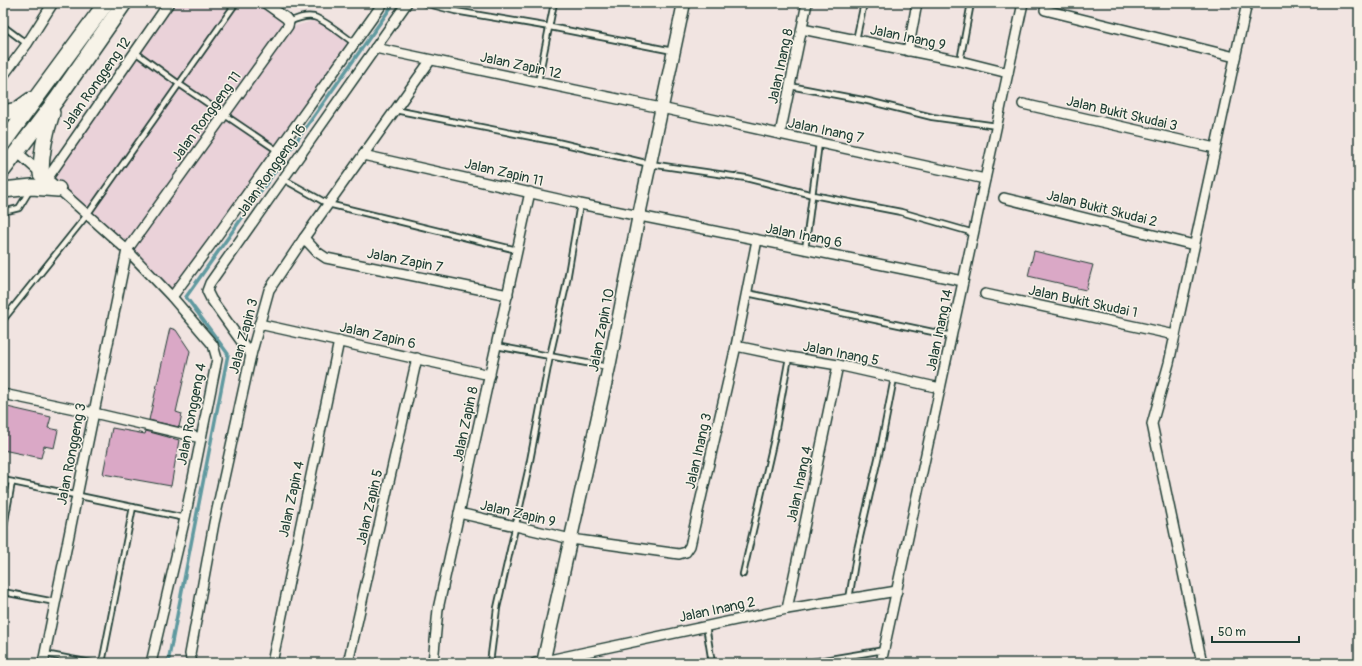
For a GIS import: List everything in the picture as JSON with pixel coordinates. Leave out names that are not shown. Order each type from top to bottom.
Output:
[{"type":"main road","points":[[3,142],[106,3]]},
{"type":"main road","points":[[3,170],[57,99],[124,3]]},
{"type":"main road","points":[[3,113],[17,110],[40,94]]},
{"type":"main road","points":[[3,190],[32,187],[48,181],[42,148],[45,133],[57,99]]},
{"type":"street","points":[[3,76],[27,44],[53,3]]},
{"type":"street","name":"Jalan Ronggeng 12","points":[[48,181],[169,3]]},
{"type":"street","points":[[265,3],[286,18],[289,22]]},
{"type":"street","name":"Jalan Ronggeng 16","points":[[172,297],[278,151],[382,3]]},
{"type":"street","name":"Jalan Ronggeng 16","points":[[251,355],[211,299],[207,291],[210,283],[407,3]]},
{"type":"street","name":"Jalan Zapin 10","points":[[541,662],[571,539],[609,367],[639,214],[684,3]]},
{"type":"street","name":"Jalan Inang 8","points":[[780,134],[807,3]]},
{"type":"street","points":[[908,51],[917,3]]},
{"type":"street","name":"Jalan Inang 14","points":[[882,663],[1023,3]]},
{"type":"street","points":[[1202,663],[1152,424],[1169,363],[1247,3]]},
{"type":"street","points":[[1045,10],[1235,57]]},
{"type":"street","name":"Jalan Ronggeng 11","points":[[127,250],[288,26],[289,22]]},
{"type":"street","name":"Jalan Inang 9","points":[[802,29],[960,61],[1008,73]]},
{"type":"street","name":"Jalan Zapin 12","points":[[375,48],[430,61],[662,108]]},
{"type":"street","name":"Jalan Zapin 3","points":[[192,663],[190,654],[214,523],[251,355],[269,290],[304,238],[430,61]]},
{"type":"street","name":"Jalan Bukit Skudai 3","points":[[1023,104],[1215,148]]},
{"type":"street","name":"Jalan Inang 7","points":[[662,108],[985,179]]},
{"type":"street","points":[[3,142],[17,152]]},
{"type":"street","name":"Jalan Ronggeng 4","points":[[17,152],[127,250],[172,297],[213,345],[217,359],[185,518],[151,663]]},
{"type":"street","name":"Jalan Zapin 11","points":[[363,155],[580,204],[639,214]]},
{"type":"street","name":"Jalan Zapin 8","points":[[433,663],[438,609],[530,192]]},
{"type":"street","name":"Jalan Bukit Skudai 2","points":[[1004,198],[1194,245]]},
{"type":"street","name":"Jalan Inang 6","points":[[639,214],[757,240],[963,281]]},
{"type":"street","name":"Jalan Zapin 7","points":[[304,238],[316,252],[326,258],[508,295]]},
{"type":"street","name":"Jalan Inang 3","points":[[571,539],[679,554],[686,552],[690,546],[736,346],[757,240]]},
{"type":"street","name":"Jalan Ronggeng 3","points":[[44,659],[127,250]]},
{"type":"street","name":"Jalan Bukit Skudai 1","points":[[985,294],[1175,335]]},
{"type":"street","name":"Jalan Zapin 6","points":[[259,324],[490,374]]},
{"type":"street","name":"Jalan Zapin 4","points":[[272,663],[339,341]]},
{"type":"street","name":"Jalan Inang 5","points":[[736,346],[838,365],[940,388]]},
{"type":"street","name":"Jalan Zapin 5","points":[[348,663],[418,358]]},
{"type":"street","name":"Jalan Inang 4","points":[[787,609],[838,365]]},
{"type":"street","points":[[3,394],[201,438]]},
{"type":"street","name":"Jalan Zapin 9","points":[[459,514],[571,539]]},
{"type":"street","name":"Jalan Inang 2","points":[[541,662],[787,609],[897,591]]},
{"type":"lane","points":[[3,320],[87,215],[236,3]]},
{"type":"lane","points":[[424,3],[455,11],[550,27],[673,51]]},
{"type":"lane","points":[[538,82],[554,3]]},
{"type":"lane","points":[[856,40],[864,3]]},
{"type":"lane","points":[[960,61],[971,3]]},
{"type":"lane","points":[[289,22],[302,17],[320,19],[354,43]]},
{"type":"lane","points":[[3,26],[27,44]]},
{"type":"lane","points":[[135,52],[179,84],[278,151]]},
{"type":"lane","points":[[790,86],[868,101],[932,117],[997,126]]},
{"type":"lane","points":[[395,110],[557,142],[650,164],[746,178],[813,195],[901,212],[974,233]]},
{"type":"lane","points":[[806,250],[819,143]]},
{"type":"lane","points":[[282,179],[328,204],[517,250]]},
{"type":"lane","points":[[3,212],[19,208],[32,187]]},
{"type":"lane","points":[[490,663],[497,608],[528,471],[550,356],[566,286],[580,204]]},
{"type":"lane","points":[[747,293],[952,336]]},
{"type":"lane","points":[[496,346],[609,367]]},
{"type":"lane","points":[[743,574],[774,439],[789,357]]},
{"type":"lane","points":[[849,599],[856,550],[880,450],[894,378]]},
{"type":"lane","points":[[3,480],[185,518]]},
{"type":"lane","points":[[3,532],[12,482]]},
{"type":"lane","points":[[102,663],[133,507]]},
{"type":"lane","points":[[3,592],[55,602]]},
{"type":"lane","points":[[706,626],[712,663]]},
{"type":"lane","points":[[806,663],[884,650]]},
{"type":"lane","points":[[44,659],[90,663]]},
{"type":"shaded area","points":[[174,3],[258,3],[292,27],[316,20],[349,43],[172,290],[52,179]]},
{"type":"building","points":[[1034,251],[1093,265],[1086,290],[1028,276]]},
{"type":"building","points":[[170,328],[176,330],[190,351],[176,412],[182,414],[179,427],[149,420]]},
{"type":"building","points":[[3,406],[51,417],[48,428],[58,430],[54,448],[44,446],[41,458],[3,450]]},
{"type":"building","points":[[112,428],[145,434],[146,431],[179,440],[171,486],[103,474]]},
{"type":"waterway","points":[[170,663],[169,657],[228,354],[186,297],[394,3]]}]
